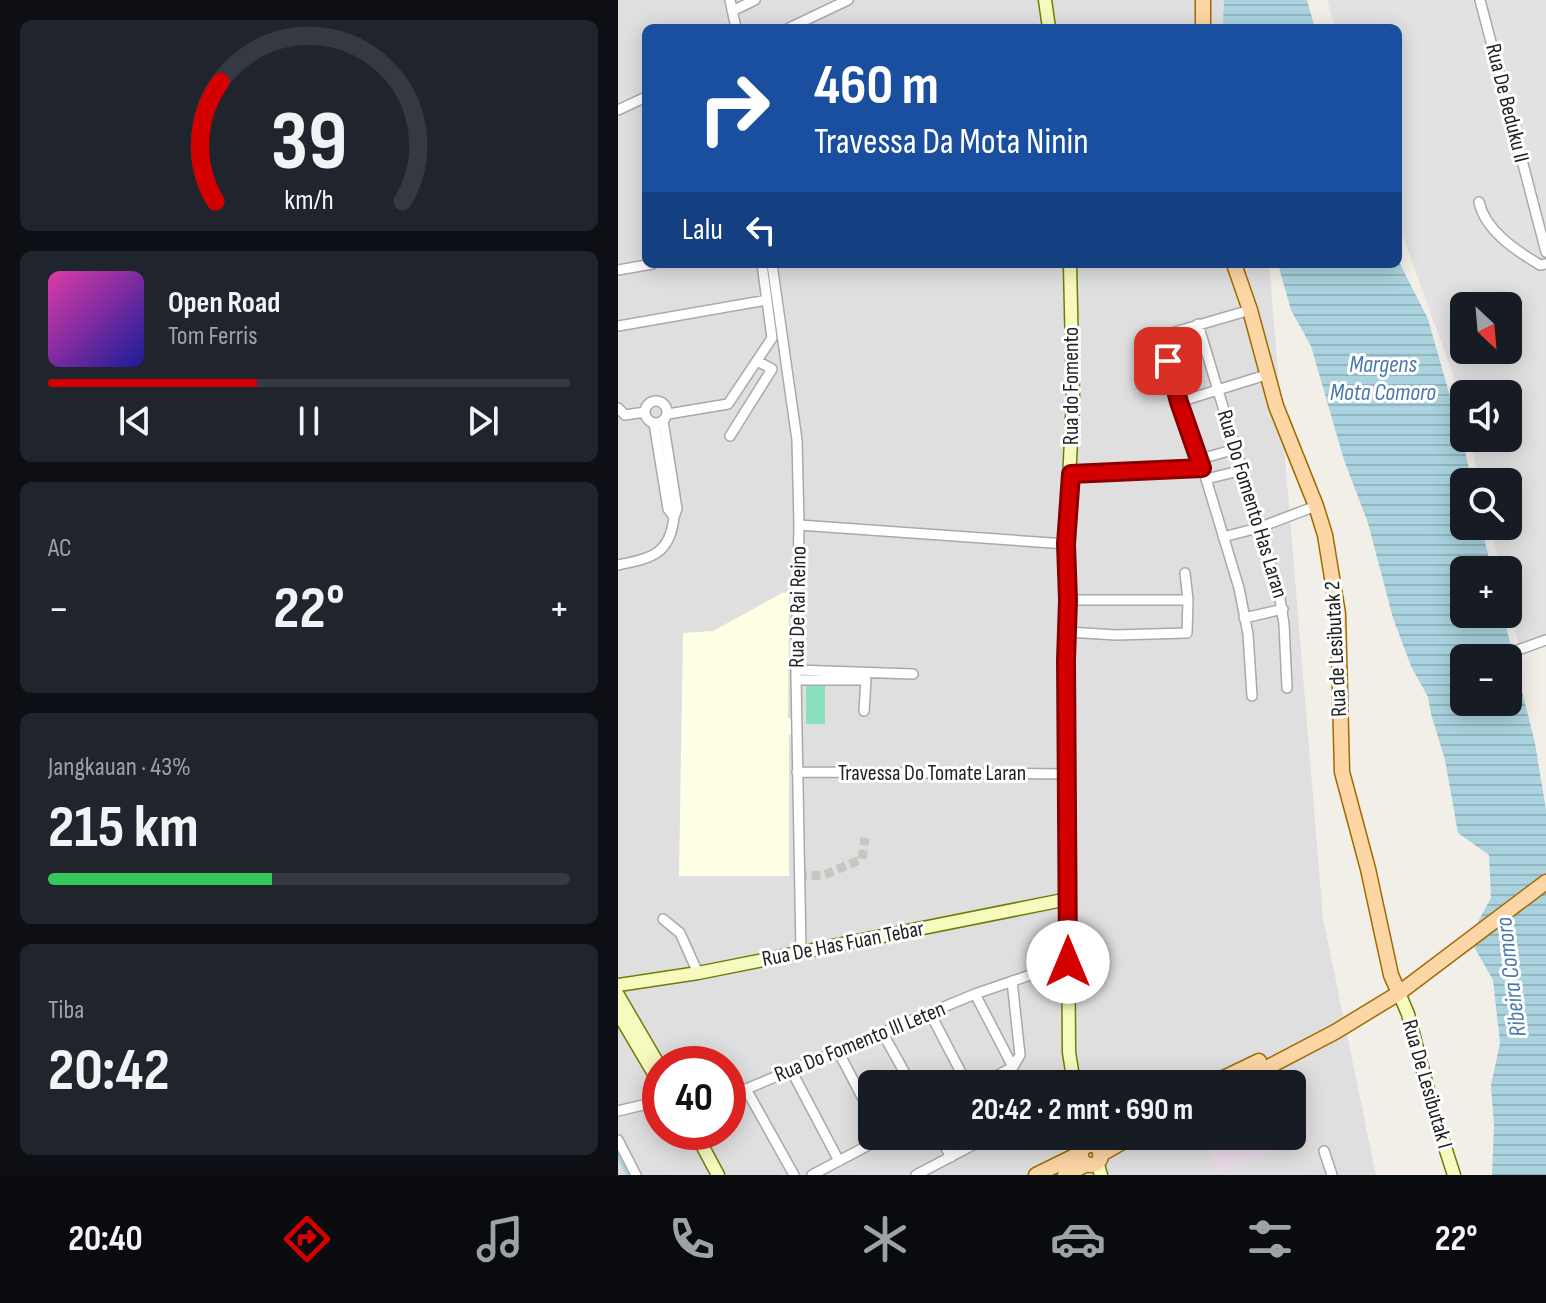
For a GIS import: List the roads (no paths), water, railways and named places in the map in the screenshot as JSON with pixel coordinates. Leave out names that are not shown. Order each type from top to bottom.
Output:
[{"type":"main road","points":[[1203,0],[1203,24]]},
{"type":"main road","name":"Rua de Lesibutak 2","points":[[1235,268],[1276,406],[1316,506],[1333,572],[1338,614],[1342,772],[1368,869],[1391,975],[1404,988]]},
{"type":"main road","points":[[1262,1070],[1335,1032],[1404,988],[1546,882]]},
{"type":"main road","points":[[1240,1070],[1294,1044],[1307,1046]]},
{"type":"main road","points":[[1036,1175],[1091,1154]]},
{"type":"main road","points":[[1065,1175],[1091,1154]]},
{"type":"street","points":[[731,5],[755,0]]},
{"type":"street","points":[[797,24],[848,0]]},
{"type":"street","points":[[1045,0],[1048,24]]},
{"type":"street","name":"Rua De Beduku II","points":[[1480,0],[1546,252]]},
{"type":"street","points":[[618,110],[642,99]]},
{"type":"street","points":[[1479,202],[1486,223],[1523,255],[1540,265],[1546,264]]},
{"type":"street","points":[[618,270],[642,266]]},
{"type":"street","points":[[618,565],[657,554],[667,545],[673,530],[674,517],[668,509],[662,419],[667,407],[657,400],[646,406],[647,419],[662,419],[728,404],[772,338],[763,268]]},
{"type":"street","name":"Rua De Rai Reino","points":[[773,268],[797,440],[796,675],[801,952]]},
{"type":"street","name":"Rua do Fomento","points":[[1070,268],[1073,398],[1066,544],[1066,660],[1069,1052],[1072,1070]]},
{"type":"street","points":[[618,326],[767,300]]},
{"type":"street","points":[[1250,310],[1161,336],[1239,588],[1252,696]]},
{"type":"street","name":"Rua Do Fomento Has Laran","points":[[1198,324],[1283,609],[1287,688]]},
{"type":"street","points":[[730,436],[772,369],[757,361]]},
{"type":"street","points":[[1179,402],[1269,374]]},
{"type":"street","points":[[618,408],[625,415],[645,412]]},
{"type":"street","points":[[1071,474],[1201,464],[1236,449]]},
{"type":"street","points":[[1206,479],[1243,470]]},
{"type":"street","points":[[1223,537],[1258,528],[1316,506]]},
{"type":"street","points":[[799,525],[1066,544]]},
{"type":"street","points":[[1068,632],[1116,635],[1191,633],[1185,573]]},
{"type":"street","points":[[1068,600],[1188,600]]},
{"type":"street","points":[[1244,618],[1283,609]]},
{"type":"street","points":[[1522,649],[1546,640]]},
{"type":"street","points":[[796,675],[913,674]]},
{"type":"street","points":[[796,675],[866,680],[864,711]]},
{"type":"street","name":"Travessa Do Tomate Laran","points":[[797,772],[1067,774]]},
{"type":"street","name":"Rua De Has Fuan Tebar","points":[[618,985],[698,973],[1068,899]]},
{"type":"street","points":[[663,919],[680,933],[698,973]]},
{"type":"street","name":"Rua Do Fomento III Leten","points":[[794,1175],[746,1089],[975,994],[1068,962]]},
{"type":"street","points":[[1007,1070],[1020,1055],[1012,981]]},
{"type":"street","name":"Rua De Lesibutak I","points":[[1404,988],[1435,1116],[1454,1175]]},
{"type":"street","points":[[975,994],[1013,1067]]},
{"type":"street","points":[[618,995],[648,1046]]},
{"type":"street","points":[[618,1013],[642,1054]]},
{"type":"street","points":[[930,1013],[960,1070]]},
{"type":"street","points":[[882,1032],[903,1070]]},
{"type":"street","points":[[838,1051],[858,1089]]},
{"type":"street","points":[[791,1070],[839,1161]]},
{"type":"street","points":[[618,1111],[642,1105]]},
{"type":"street","points":[[618,1140],[620,1159],[636,1175]]},
{"type":"street","points":[[696,1150],[709,1175]]},
{"type":"street","points":[[705,1150],[718,1175]]},
{"type":"street","points":[[812,1175],[859,1150]]},
{"type":"street","points":[[947,1150],[951,1157]]},
{"type":"street","points":[[916,1175],[964,1150]]},
{"type":"street","points":[[1324,1151],[1332,1175]]},
{"type":"water","points":[[1224,0],[1307,0],[1314,24],[1223,24]]},
{"type":"water","name":"Margens Mota Comoro","points":[[1279,268],[1402,268],[1428,319],[1450,396],[1450,452],[1465,452],[1469,468],[1450,468],[1450,540],[1484,540],[1488,556],[1450,556],[1450,628],[1506,628],[1510,644],[1450,644],[1450,716],[1522,716],[1522,691],[1535,743],[1546,810],[1546,1175],[1492,1175],[1494,1126],[1491,1085],[1500,1043],[1493,980],[1469,938],[1491,898],[1489,855],[1458,833],[1445,760],[1428,697],[1411,666],[1393,618],[1368,523],[1344,460],[1311,346],[1291,310]]},
{"type":"waterway","points":[[618,1152],[630,1175]]},
{"type":"tunnel","points":[[798,876],[824,875],[862,859],[865,838]]},
{"type":"water label","name":"Ribeira Comoro","points":[[1511,977]]}]
